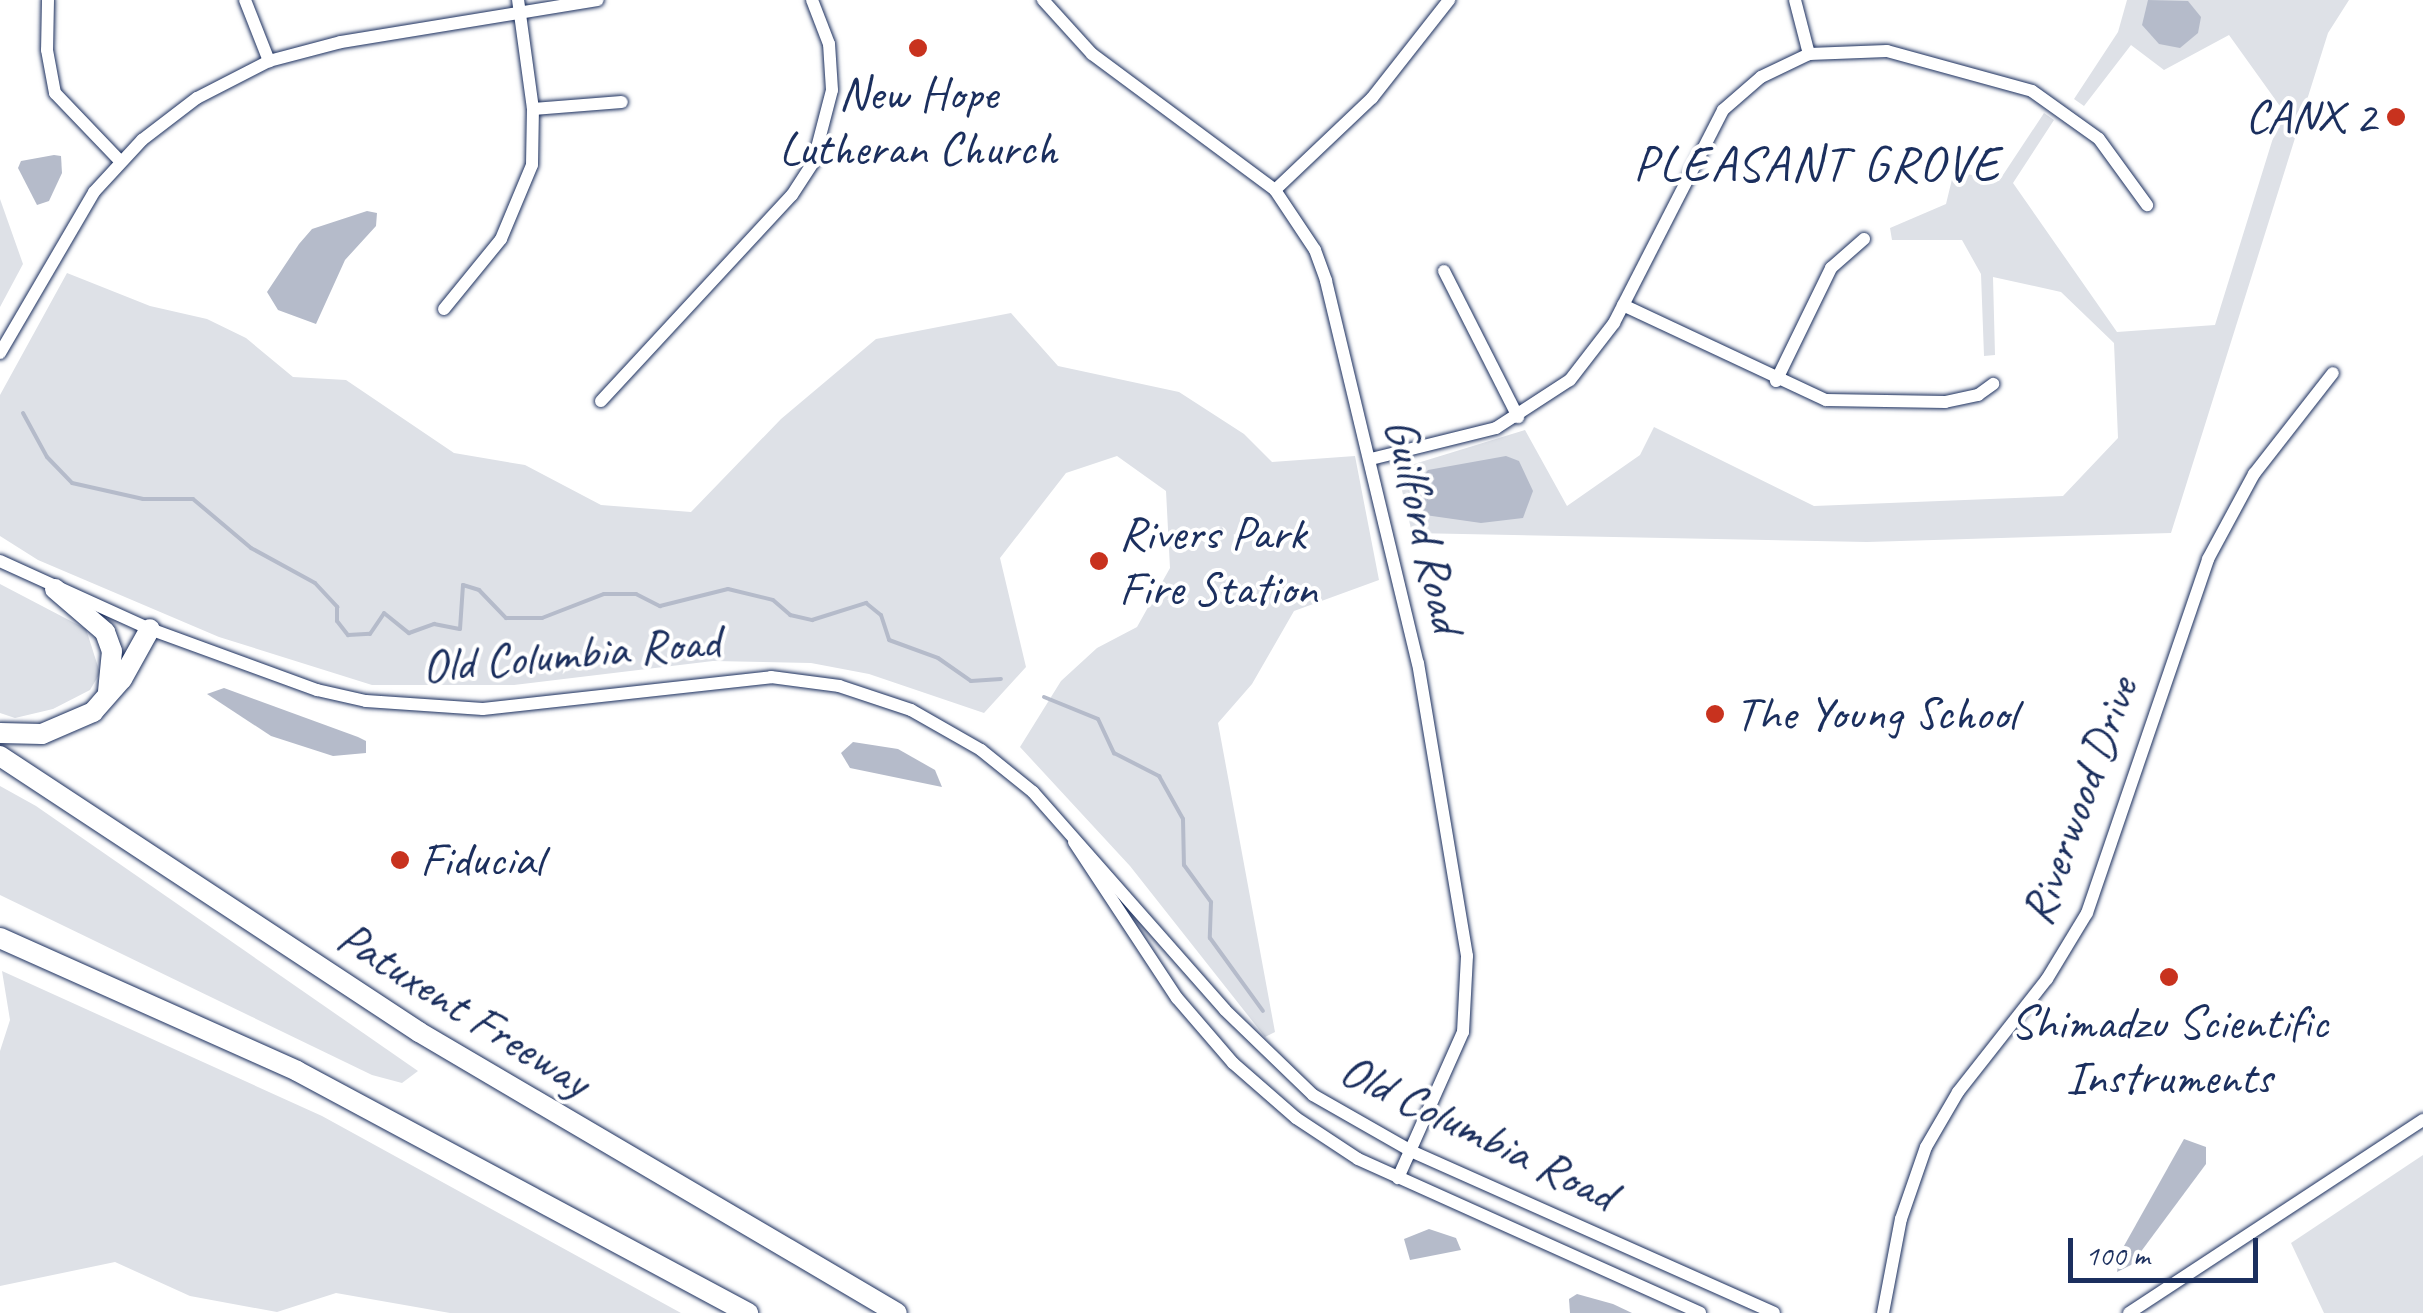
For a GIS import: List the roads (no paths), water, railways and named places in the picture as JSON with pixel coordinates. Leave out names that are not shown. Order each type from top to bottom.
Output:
[{"type":"highway","points":[[54,589],[105,632],[112,664],[107,698]]},
{"type":"highway","points":[[0,733],[60,730],[107,698],[150,629]]},
{"type":"highway","name":"Patuxent Freeway","points":[[0,756],[403,1022],[897,1313]]},
{"type":"highway","points":[[0,938],[297,1071],[748,1313]]},
{"type":"street","points":[[48,0],[47,50],[55,93],[120,161]]},
{"type":"street","points":[[245,0],[270,61]]},
{"type":"street","points":[[444,309],[516,212],[532,164],[533,109],[518,0]]},
{"type":"street","points":[[0,353],[68,230],[120,161],[197,98],[270,61],[340,42],[598,0]]},
{"type":"street","points":[[601,401],[813,164],[832,90],[829,44],[812,0]]},
{"type":"street","name":"Guilford Road","points":[[1043,0],[1092,54],[1275,190],[1315,250],[1326,281],[1418,663],[1469,982],[1463,1032],[1398,1178]]},
{"type":"street","points":[[1275,190],[1372,98],[1449,0]]},
{"type":"street","points":[[1794,0],[1808,54]]},
{"type":"street","points":[[1371,459],[1477,434],[1518,417],[1578,372],[1623,304],[1723,110],[1772,70],[1808,54],[1888,51],[2032,91],[2099,140],[2147,205]]},
{"type":"street","points":[[533,109],[622,102]]},
{"type":"street","points":[[1776,381],[1831,268],[1864,240]]},
{"type":"street","points":[[1444,271],[1518,417]]},
{"type":"street","points":[[1623,304],[1776,381],[1826,400],[1874,405],[1964,400],[1993,384]]},
{"type":"street","name":"Riverwood Drive","points":[[1883,1313],[1901,1219],[1926,1147],[1958,1092],[2047,980],[2087,913],[2208,559],[2254,474],[2334,372]]},
{"type":"street","name":"Old Columbia Road","points":[[0,560],[54,589],[150,629],[317,690],[406,707],[527,706],[738,677],[838,686],[949,728],[1012,772],[1279,1066],[1344,1116],[1412,1152],[1774,1313]]},
{"type":"street","name":"Old Columbia Road","points":[[1068,831],[1166,982],[1232,1064],[1330,1142],[1398,1178],[1700,1313]]},
{"type":"street","points":[[2129,1313],[2423,1120]]},
{"type":"water","points":[[2148,0],[2188,1],[2201,17],[2198,33],[2180,48],[2159,44],[2142,25]]},
{"type":"water","points":[[61,156],[62,173],[49,201],[37,205],[18,168],[21,161]]},
{"type":"water","points":[[367,211],[377,213],[376,226],[345,260],[316,324],[278,310],[267,292],[312,229]]},
{"type":"water","points":[[1506,456],[1519,461],[1533,491],[1523,518],[1481,523],[1418,514],[1413,488],[1428,470]]},
{"type":"water","points":[[224,688],[358,737],[366,741],[366,753],[333,756],[271,736],[207,694]]},
{"type":"water","points":[[853,742],[898,749],[935,770],[942,787],[850,768],[841,753]]},
{"type":"water","points":[[2184,1139],[2206,1147],[2206,1164],[2131,1265],[2117,1272],[2120,1253]]},
{"type":"water","points":[[1429,1229],[1456,1238],[1461,1250],[1410,1260],[1404,1239]]},
{"type":"water","points":[[1577,1294],[1632,1313],[1570,1313],[1569,1299]]},
{"type":"waterway","points":[[23,413],[47,457],[72,483],[143,499],[193,499],[251,548],[315,583],[337,607],[337,621],[348,635],[370,634],[384,613],[409,633],[434,624],[460,629],[463,585],[479,590],[506,618],[542,618],[604,594],[636,594],[660,606],[728,589],[773,600],[790,615],[812,620],[866,603],[881,615],[889,640],[938,658],[971,681],[1001,679]]},
{"type":"waterway","points":[[1044,697],[1098,719],[1114,753],[1159,776],[1183,819],[1184,865],[1211,902],[1210,938],[1263,1011]]},
{"type":"place","name":"New Hope Lutheran Church","points":[[918,48]]},
{"type":"place","name":"CANX 2","points":[[2396,117]]},
{"type":"place","name":"Rivers Park Fire Station","points":[[1099,561]]},
{"type":"place","name":"The Young School","points":[[1715,714]]},
{"type":"place","name":"Fiducial","points":[[400,860]]},
{"type":"place","name":"Shimadzu Scientific Instruments","points":[[2169,977]]},
{"type":"district","name":"PLEASANT GROVE","points":[[1817,164]]}]
